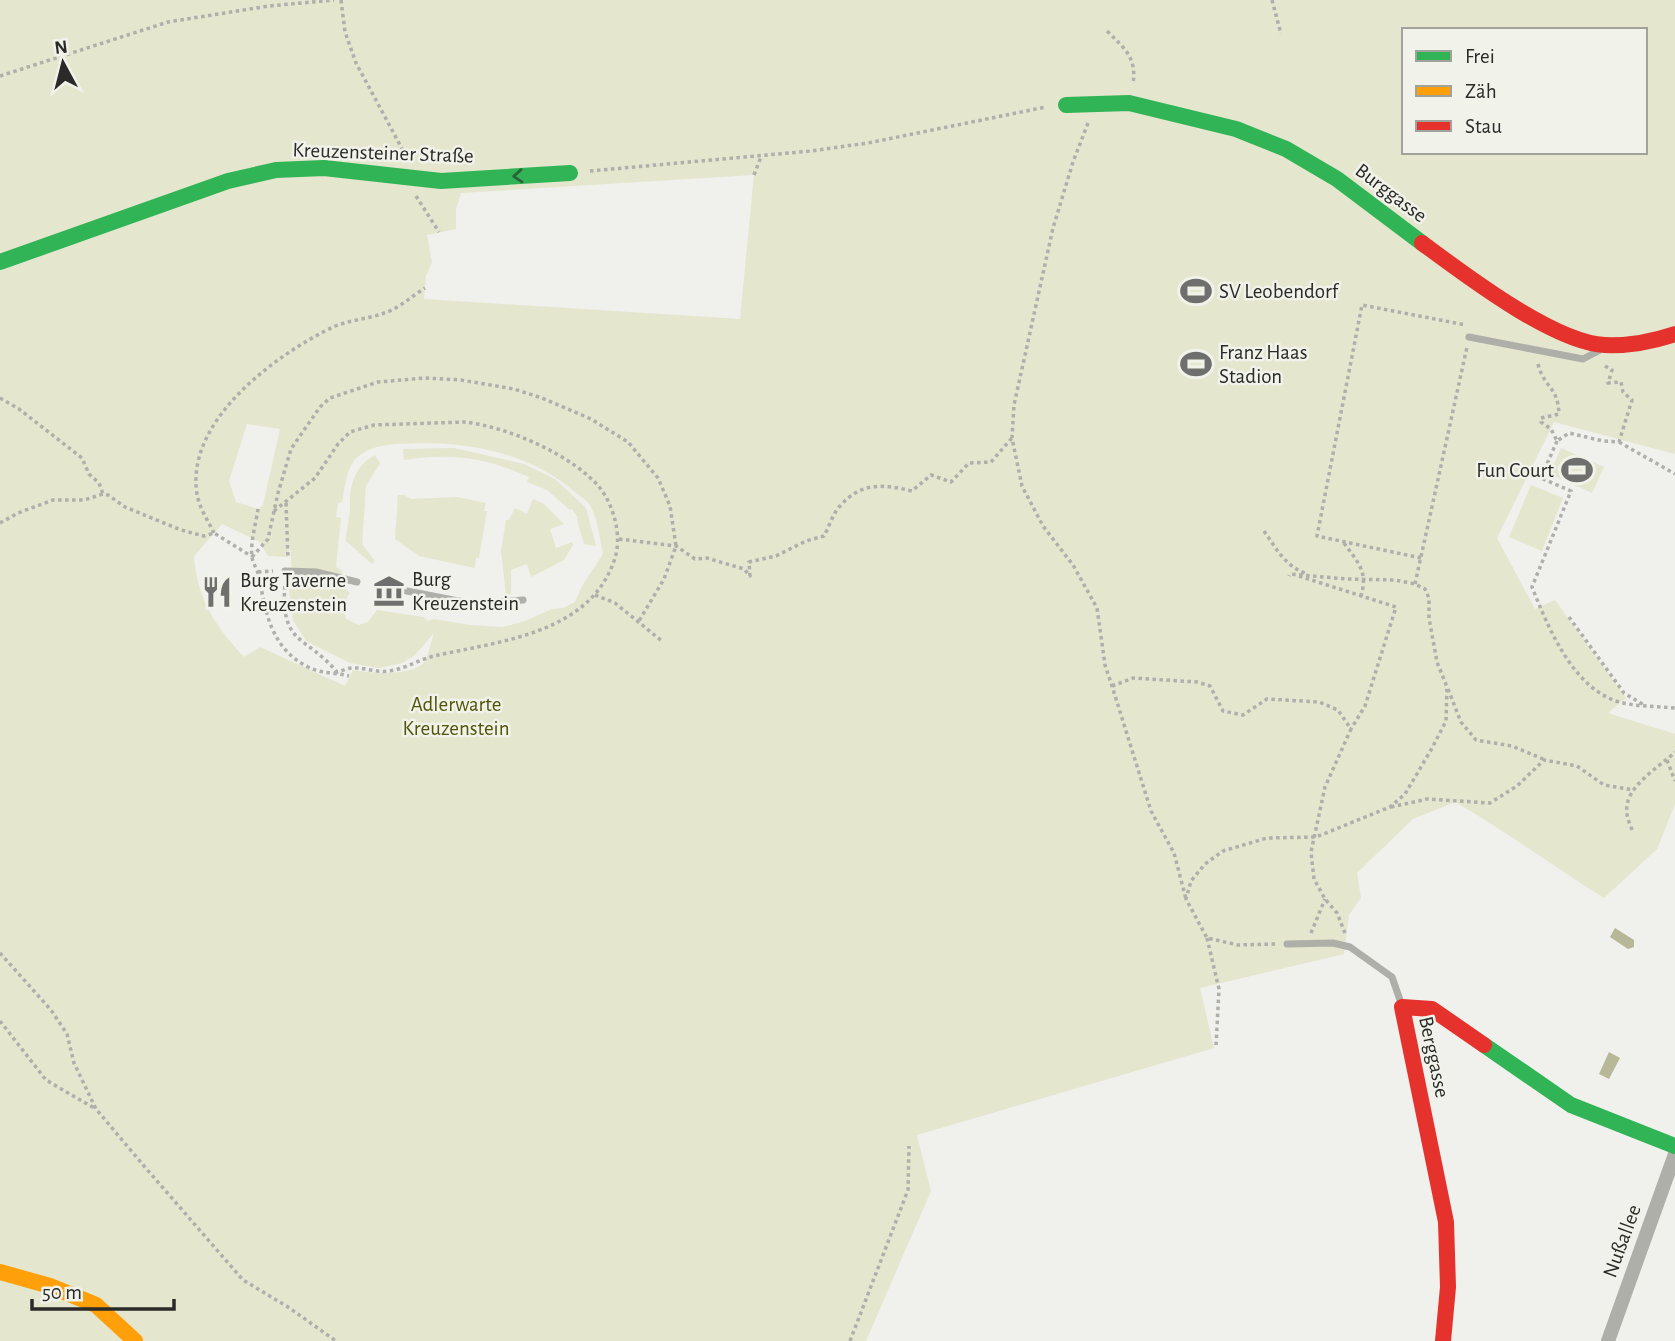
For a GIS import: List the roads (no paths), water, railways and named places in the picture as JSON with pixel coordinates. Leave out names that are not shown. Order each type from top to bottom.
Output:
[{"type":"street","name":"Burggasse","points":[[1066,105],[1129,103],[1236,129],[1286,149],[1337,179],[1426,246],[1524,314],[1579,340],[1604,345],[1633,344],[1675,334]]},
{"type":"street","name":"Kreuzensteiner Straße","points":[[0,262],[228,181],[276,170],[324,168],[441,181],[570,173]]},
{"type":"street","name":"Berggasse","points":[[1443,1341],[1448,1287],[1446,1222],[1402,1007],[1432,1009],[1571,1105],[1675,1146]]},
{"type":"street","name":"Nußallee","points":[[1608,1341],[1675,1154]]},
{"type":"street","points":[[0,1272],[50,1286],[96,1305],[135,1341]]},
{"type":"lane","points":[[1469,337],[1583,359],[1604,345]]},
{"type":"lane","points":[[288,571],[316,572],[357,582]]},
{"type":"lane","points":[[376,584],[474,604],[523,600]]},
{"type":"lane","points":[[1287,944],[1333,943],[1350,947],[1392,977],[1402,1007]]},
{"type":"place","name":"SV Leobendorf","points":[[1196,291]]},
{"type":"place","name":"Franz Haas Stadion","points":[[1196,364]]},
{"type":"place","name":"Fun Court","points":[[1577,470]]},
{"type":"place","name":"Burg Kreuzenstein","points":[[389,591]]},
{"type":"place","name":"Burg Taverne Kreuzenstein","points":[[217,592]]},
{"type":"park label","name":"Adlerwarte Kreuzenstein","points":[[456,716]]}]
